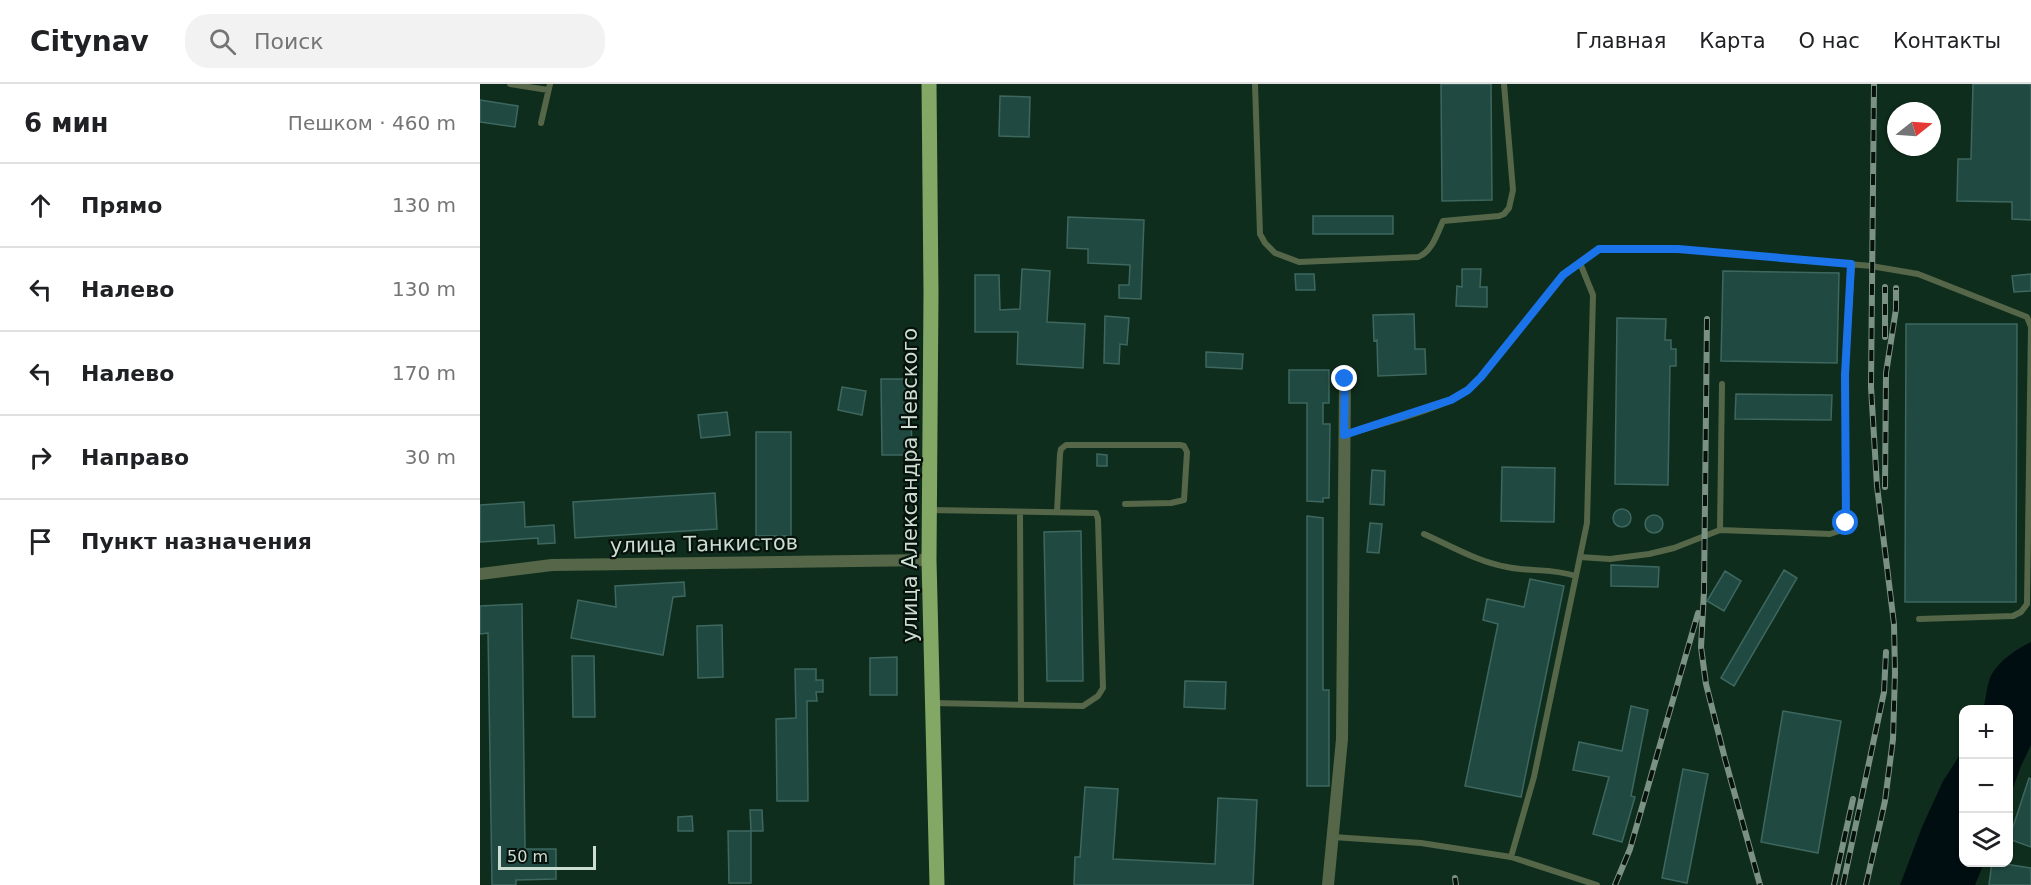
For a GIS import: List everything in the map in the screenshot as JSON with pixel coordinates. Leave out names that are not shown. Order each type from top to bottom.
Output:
[{"type":"main road","name":"улица Александра Невского","points":[[929,84],[931,293],[929,560],[937,885]]},
{"type":"street","points":[[1329,885],[1342,739],[1345,379]]},
{"type":"street","name":"улица Танкистов","points":[[480,574],[552,565],[929,560]]},
{"type":"lane","points":[[510,84],[549,87],[541,123]]},
{"type":"lane","points":[[1255,84],[1260,234],[1275,253],[1299,262],[1418,257],[1429,250],[1443,221],[1504,214],[1509,208],[1513,190],[1504,84]]},
{"type":"lane","points":[[1344,435],[1431,408],[1468,390],[1563,275],[1599,249],[1678,249],[1851,264],[1918,274],[2029,319],[2031,327],[2029,605],[2013,616],[1919,620]]},
{"type":"lane","points":[[1511,857],[1534,777],[1587,523],[1593,295],[1580,263]]},
{"type":"lane","points":[[1580,556],[1610,559],[1649,554],[1674,548],[1720,530],[1830,534],[1842,530],[1846,523],[1845,375],[1851,264]]},
{"type":"lane","points":[[1720,530],[1722,384]]},
{"type":"lane","points":[[1057,512],[1060,454],[1061,449],[1066,445],[1184,446],[1186,452],[1184,500],[1171,503],[1125,504]]},
{"type":"lane","points":[[929,510],[1096,513],[1103,688],[1098,696],[1083,706],[932,703]]},
{"type":"lane","points":[[1020,513],[1021,705]]},
{"type":"lane","points":[[1424,534],[1482,560],[1507,567],[1559,571],[1576,576]]},
{"type":"lane","points":[[1333,837],[1421,843],[1511,857],[1597,885]]},
{"type":"shaded area","points":[[2031,642],[2031,745],[2013,788],[2013,705],[1984,705],[1992,675],[2001,663]]},
{"type":"shaded area","points":[[1959,756],[1959,867],[1982,867],[1975,885],[1900,885],[1922,827],[1943,781]]},
{"type":"building","points":[[1441,84],[1491,84],[1492,200],[1442,201]]},
{"type":"building","points":[[1973,84],[2031,84],[2031,220],[2012,219],[2012,202],[1957,201],[1958,159],[1971,159]]},
{"type":"building","points":[[1000,96],[1030,97],[1029,137],[999,136]]},
{"type":"building","points":[[480,100],[518,106],[515,127],[480,122]]},
{"type":"building","points":[[1313,216],[1393,216],[1393,234],[1313,234]]},
{"type":"building","points":[[1068,217],[1144,220],[1141,299],[1119,298],[1119,285],[1129,285],[1130,265],[1088,263],[1088,249],[1067,248]]},
{"type":"building","points":[[1022,269],[1050,271],[1047,322],[1085,324],[1083,368],[1017,364],[1018,332],[975,332],[975,275],[999,275],[1000,310],[1020,309]]},
{"type":"building","points":[[1462,269],[1481,269],[1480,287],[1487,287],[1487,307],[1456,306],[1457,286],[1462,287]]},
{"type":"building","points":[[1723,271],[1839,273],[1837,363],[1721,361]]},
{"type":"building","points":[[1295,274],[1314,274],[1315,290],[1296,290]]},
{"type":"building","points":[[2031,274],[2031,291],[2014,292],[2012,276]]},
{"type":"building","points":[[1414,314],[1415,349],[1425,349],[1426,374],[1378,376],[1377,340],[1374,341],[1373,315]]},
{"type":"building","points":[[1105,316],[1129,318],[1127,345],[1120,344],[1119,364],[1104,363]]},
{"type":"building","points":[[1617,318],[1666,319],[1665,340],[1671,340],[1671,349],[1676,349],[1676,366],[1670,366],[1668,485],[1615,484]]},
{"type":"building","points":[[1906,324],[2017,324],[2016,602],[1905,602]]},
{"type":"building","points":[[1206,352],[1243,354],[1242,369],[1206,367]]},
{"type":"building","points":[[1289,370],[1329,370],[1329,403],[1323,403],[1323,424],[1330,424],[1329,498],[1323,498],[1323,502],[1307,501],[1307,403],[1289,403]]},
{"type":"building","points":[[881,379],[906,379],[907,413],[911,413],[912,455],[882,455]]},
{"type":"building","points":[[842,387],[866,391],[862,415],[838,410]]},
{"type":"building","points":[[1736,394],[1832,395],[1831,420],[1735,419]]},
{"type":"building","points":[[727,412],[730,435],[701,438],[698,415]]},
{"type":"building","points":[[756,432],[791,432],[791,536],[756,536]]},
{"type":"building","points":[[1097,454],[1107,455],[1107,466],[1097,466]]},
{"type":"building","points":[[1502,467],[1555,468],[1554,522],[1501,521]]},
{"type":"building","points":[[1372,470],[1385,471],[1384,505],[1370,504]]},
{"type":"building","points":[[715,493],[717,529],[575,538],[573,502]]},
{"type":"building","points":[[524,502],[525,527],[554,525],[555,543],[538,544],[538,538],[480,542],[480,505]]},
{"type":"building","points":[[1622,509],[1628,512],[1631,518],[1628,524],[1622,527],[1616,524],[1613,518],[1616,512]]},
{"type":"building","points":[[1654,515],[1660,518],[1663,524],[1660,530],[1654,533],[1648,530],[1645,524],[1648,518]]},
{"type":"building","points":[[1307,516],[1323,518],[1323,690],[1329,690],[1329,786],[1307,786]]},
{"type":"building","points":[[1370,523],[1382,524],[1379,553],[1367,552]]},
{"type":"building","points":[[1081,531],[1083,681],[1047,681],[1044,532]]},
{"type":"building","points":[[1611,565],[1659,567],[1658,587],[1611,586]]},
{"type":"building","points":[[1784,570],[1797,578],[1734,686],[1721,678]]},
{"type":"building","points":[[1725,571],[1741,581],[1724,611],[1707,601]]},
{"type":"building","points":[[1530,579],[1564,586],[1521,797],[1465,786],[1498,624],[1483,620],[1487,599],[1524,607]]},
{"type":"building","points":[[684,582],[685,596],[673,597],[663,655],[571,638],[578,600],[616,607],[615,586]]},
{"type":"building","points":[[522,604],[525,849],[556,849],[556,879],[516,880],[516,885],[492,885],[488,633],[480,634],[480,606]]},
{"type":"building","points":[[722,625],[723,677],[698,678],[697,626]]},
{"type":"building","points":[[572,656],[594,656],[595,717],[573,717]]},
{"type":"building","points":[[897,657],[897,695],[870,695],[870,658]]},
{"type":"building","points":[[795,669],[816,669],[816,680],[823,680],[823,692],[816,692],[817,701],[807,701],[808,801],[777,801],[776,719],[796,718]]},
{"type":"building","points":[[1185,681],[1226,682],[1225,709],[1184,707]]},
{"type":"building","points":[[1631,706],[1648,710],[1631,796],[1635,797],[1622,842],[1593,834],[1609,777],[1573,770],[1579,742],[1622,751]]},
{"type":"building","points":[[1783,711],[1841,721],[1818,853],[1761,842]]},
{"type":"building","points":[[1683,769],[1708,774],[1687,883],[1662,878]]},
{"type":"building","points":[[2029,778],[2031,779],[2031,847],[2013,840],[2013,827]]},
{"type":"building","points":[[1085,787],[1118,789],[1113,859],[1215,864],[1218,798],[1257,800],[1253,885],[1074,885],[1075,857],[1080,857]]},
{"type":"building","points":[[750,810],[762,810],[763,831],[751,831]]},
{"type":"building","points":[[692,816],[693,831],[678,831],[678,817]]},
{"type":"building","points":[[728,831],[751,831],[751,883],[729,883]]},
{"type":"building","points":[[2013,865],[2031,868],[2031,885],[1989,885],[1991,867]]},
{"type":"railway","points":[[1866,885],[1885,801],[1893,739],[1895,673],[1894,624],[1877,486],[1871,387],[1874,84]]},
{"type":"railway","points":[[1885,287],[1885,337]]},
{"type":"railway","points":[[1885,487],[1886,373],[1896,309],[1896,288]]},
{"type":"railway","points":[[1707,319],[1704,591],[1701,647],[1706,684],[1760,885]]},
{"type":"railway","points":[[1615,885],[1630,849],[1698,613]]},
{"type":"railway","points":[[1843,885],[1884,692],[1886,652]]},
{"type":"railway","points":[[1834,885],[1853,799]]},
{"type":"railway","points":[[1455,878],[1456,885]]},
{"type":"route","points":[[1345,379],[1344,435],[1451,400],[1468,390],[1481,377],[1563,275],[1599,249],[1678,249],[1851,264],[1845,375],[1846,523]]}]
